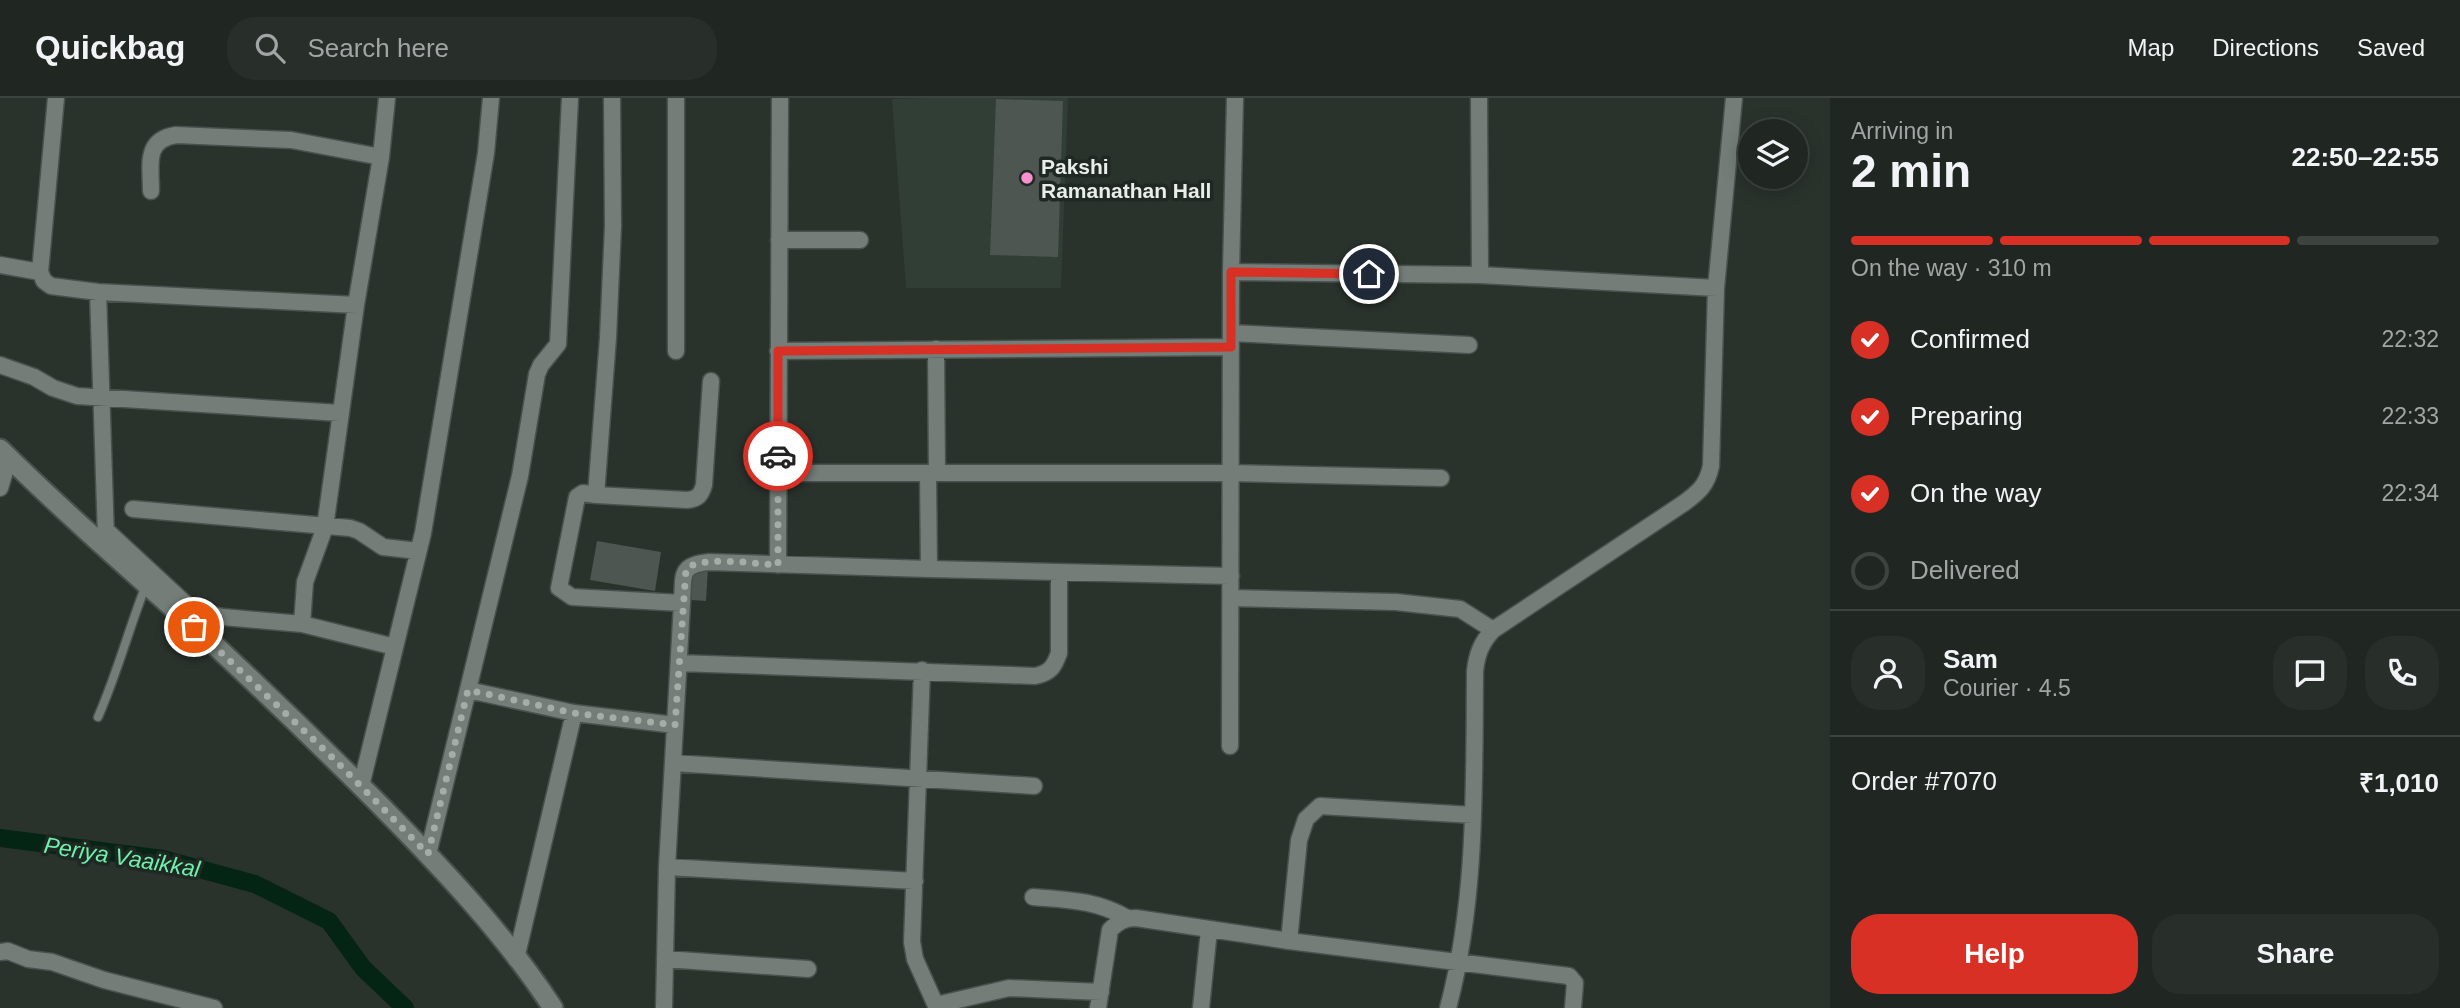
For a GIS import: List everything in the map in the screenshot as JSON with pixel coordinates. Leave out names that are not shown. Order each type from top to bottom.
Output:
[{"type":"street","points":[[56,98],[40,272],[44,281],[51,286],[98,292],[356,306]]},
{"type":"street","points":[[302,624],[305,582],[325,527],[356,306],[381,157],[387,98]]},
{"type":"street","points":[[360,786],[418,551],[486,153],[491,98]]},
{"type":"street","points":[[428,854],[520,476],[537,374],[558,344],[570,98]]},
{"type":"street","points":[[596,495],[613,226],[612,98]]},
{"type":"street","points":[[676,98],[676,351]]},
{"type":"street","points":[[778,565],[780,98]]},
{"type":"street","points":[[1230,746],[1231,272],[1235,98]]},
{"type":"street","points":[[1479,98],[1480,275]]},
{"type":"street","points":[[1448,1008],[1464,929],[1474,815],[1475,671],[1478,653],[1490,627],[1699,493],[1709,474],[1716,288],[1734,98]]},
{"type":"street","points":[[150,191],[150,156],[163,137],[176,135],[290,140],[381,157]]},
{"type":"street","points":[[779,240],[860,240]]},
{"type":"street","points":[[0,265],[40,272]]},
{"type":"street","points":[[1231,272],[1480,275],[1716,288]]},
{"type":"street","points":[[98,292],[106,539],[146,584],[210,641],[428,854],[478,909],[553,1008]]},
{"type":"street","points":[[778,351],[1231,340],[1469,345]]},
{"type":"street","points":[[929,569],[936,349]]},
{"type":"street","points":[[0,365],[77,396],[340,413]]},
{"type":"street","points":[[682,603],[572,597],[559,588],[577,497],[583,494],[687,500],[701,495],[704,485],[711,381]]},
{"type":"street","points":[[5,454],[187,605],[204,613],[223,617],[302,624],[395,647]]},
{"type":"street","points":[[1,484],[5,454]]},
{"type":"street","points":[[778,472],[1231,473],[1441,478]]},
{"type":"street","points":[[133,509],[359,531],[390,550],[418,551]]},
{"type":"street","points":[[664,1008],[667,867],[682,603],[684,576],[691,565],[709,562],[1231,576]]},
{"type":"street","points":[[679,663],[1035,676],[1047,673],[1055,665],[1059,653],[1059,573]]},
{"type":"street","points":[[1231,598],[1396,603],[1460,609],[1490,627]]},
{"type":"street","points":[[922,670],[912,942],[915,959],[937,1007],[1009,988],[1100,1000],[1110,930],[1127,918]]},
{"type":"street","points":[[468,690],[574,713],[675,725]]},
{"type":"street","points":[[516,959],[574,713]]},
{"type":"street","points":[[673,763],[1034,786]]},
{"type":"street","points":[[1289,941],[1299,839],[1306,819],[1320,806],[1474,815]]},
{"type":"street","points":[[667,867],[915,880]]},
{"type":"street","points":[[1033,897],[1094,903],[1127,918],[1569,976],[1575,983],[1573,1008]]},
{"type":"street","points":[[1201,1008],[1209,930]]},
{"type":"street","points":[[0,951],[52,962],[104,980],[214,1008]]},
{"type":"street","points":[[665,959],[808,970]]},
{"type":"lane","points":[[98,717],[112,685],[128,630],[146,584]]},
{"type":"shaded area","points":[[1068,98],[1061,288],[906,288],[892,99]]},
{"type":"building","name":"Pakshi Ramanathan Hall","points":[[996,99],[1063,101],[1058,257],[990,255]]},
{"type":"building","points":[[597,541],[661,552],[655,591],[590,580]]},
{"type":"building","points":[[693,567],[708,568],[706,601],[691,600]]},
{"type":"waterway","name":"Periya Vaaikkal","points":[[0,838],[163,859],[255,884],[329,921],[363,968],[405,1008]]},
{"type":"way so far","points":[[194,627],[333,758],[428,854],[468,690],[574,713],[675,725],[686,569],[691,565],[709,562],[778,565],[778,456]]},
{"type":"place","name":"Pakshi Ramanathan Hall","points":[[1027,178]]},
{"type":"route","points":[[778,456],[778,351],[1231,347],[1231,272],[1369,274]]}]
